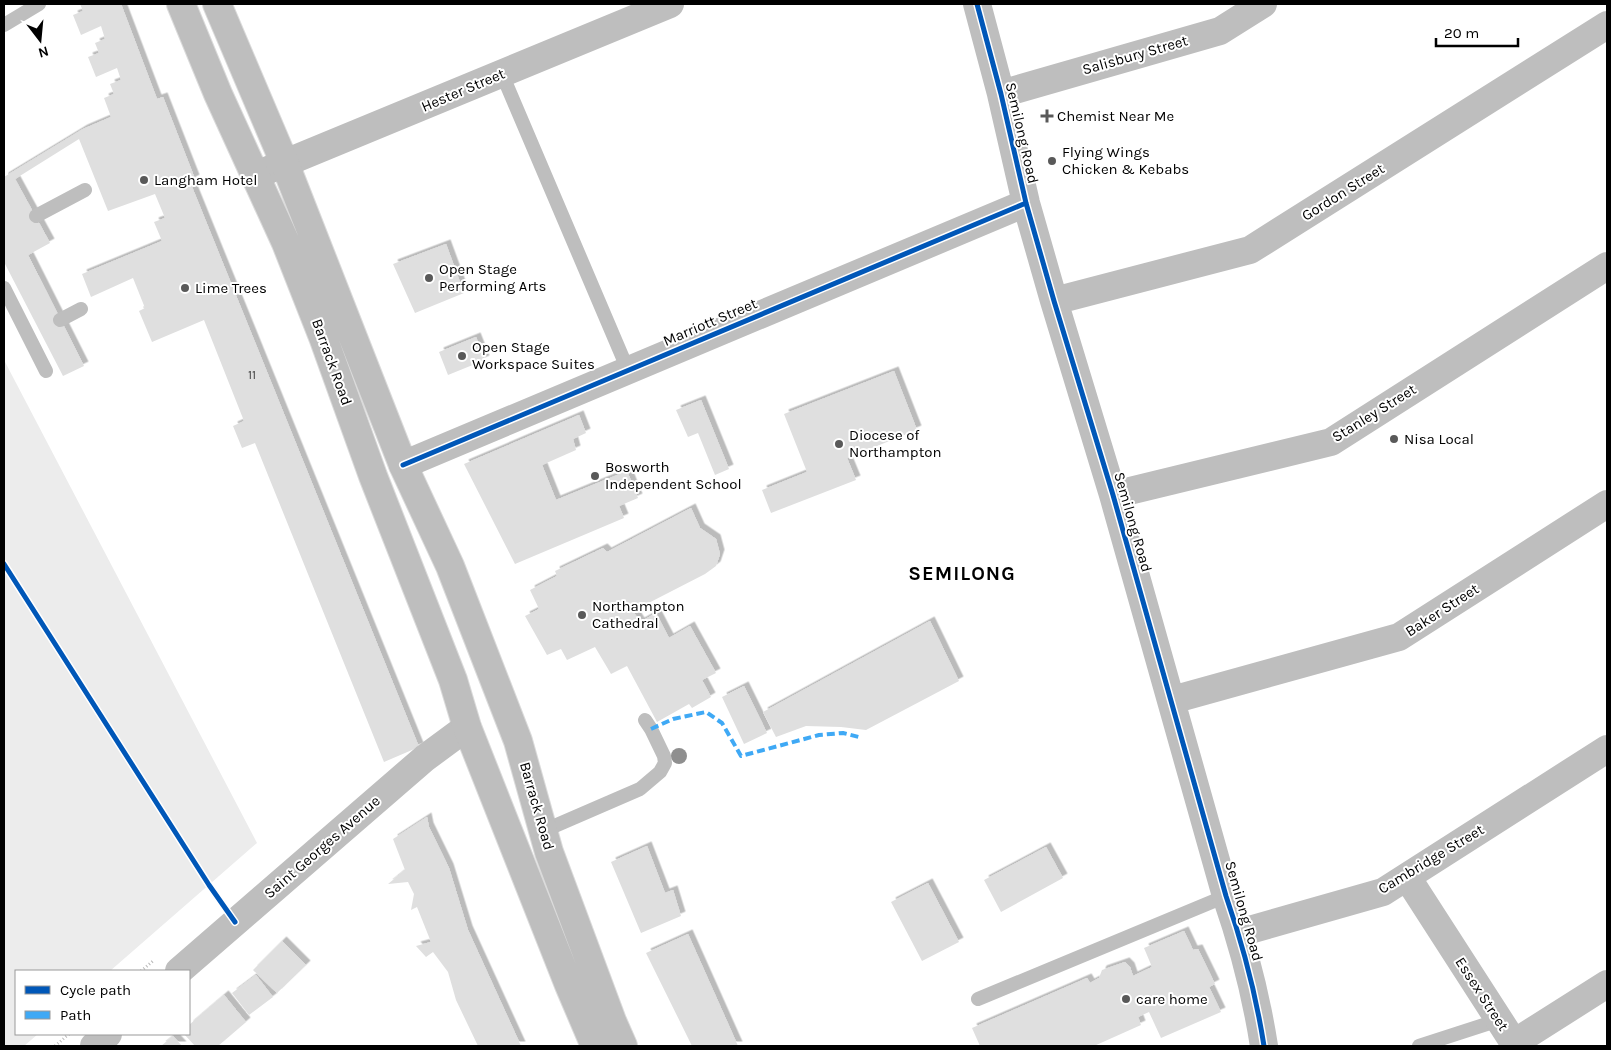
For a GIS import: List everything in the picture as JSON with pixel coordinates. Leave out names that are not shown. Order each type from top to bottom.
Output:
[{"type":"main road","name":"Barrack Road","points":[[181,4],[218,94],[286,243],[324,337],[373,476],[453,680],[468,727],[569,985],[595,1046]]},
{"type":"main road","name":"Barrack Road","points":[[217,4],[285,164],[403,465],[450,566],[518,741],[549,852],[623,1046]]},
{"type":"main road","name":"Hester Street","points":[[256,175],[670,4]]},
{"type":"main road","name":"Semilong Road","points":[[977,4],[1026,203],[1113,495],[1226,896],[1239,933],[1264,1046]]},
{"type":"main road","name":"Salisbury Street","points":[[1000,94],[1220,31],[1263,4]]},
{"type":"main road","name":"Gordon Street","points":[[1054,301],[1250,250],[1607,25]]},
{"type":"main road","name":"Marriott Street","points":[[403,465],[1026,203]]},
{"type":"main road","name":"Stanley Street","points":[[1113,495],[1331,442],[1607,266]]},
{"type":"main road","name":"Baker Street","points":[[1172,700],[1399,637],[1607,504]]},
{"type":"main road","points":[[450,566],[442,592],[474,678],[477,709],[468,727]]},
{"type":"main road","name":"Saint Georges Avenue","points":[[180,970],[425,758],[468,727]]},
{"type":"main road","name":"Cambridge Street","points":[[1239,933],[1383,892],[1607,749]]},
{"type":"main road","name":"Essex Street","points":[[1406,877],[1514,1043],[1607,984]]},
{"type":"main road","points":[[94,1046],[107,1035]]},
{"type":"lane","points":[[4,25],[39,4]]},
{"type":"lane","points":[[502,74],[628,370]]},
{"type":"lane","points":[[36,216],[85,190]]},
{"type":"lane","points":[[4,288],[33,333],[46,371]]},
{"type":"lane","points":[[60,320],[81,309]]},
{"type":"lane","points":[[543,831],[640,789],[660,772],[664,763],[664,756],[645,720]]},
{"type":"lane","points":[[978,999],[1226,896]]},
{"type":"lane","points":[[1419,1046],[1499,1020]]},
{"type":"path","points":[[55,1046],[68,1035]]},
{"type":"shaded area","points":[[4,360],[257,843],[111,970],[15,970],[15,1035],[37,1035],[24,1046],[4,1046]]},
{"type":"building","points":[[80,4],[121,4],[157,99],[163,97],[195,179],[190,182],[419,747],[384,762],[255,443],[242,448],[233,426],[244,421],[204,320],[152,342],[139,311],[145,308],[133,278],[91,297],[82,274],[162,241],[154,222],[165,218],[155,194],[108,211],[79,139],[15,179],[50,243],[28,255],[84,366],[63,376],[4,262],[4,177],[83,129],[111,117],[104,98],[114,94],[110,84],[121,80],[117,68],[96,77],[88,57],[99,53],[95,43],[105,39],[101,26],[81,35],[73,15],[83,11]]},
{"type":"building","name":"Open Stage Performing Arts","points":[[446,244],[464,293],[415,313],[393,264]]},
{"type":"building","name":"Open Stage Workspace Suites","points":[[476,337],[485,360],[448,375],[439,352]]},
{"type":"building","name":"Diocese of Northampton","points":[[894,371],[917,430],[847,458],[856,480],[771,513],[762,490],[807,472],[784,414]]},
{"type":"building","points":[[701,400],[729,469],[715,475],[698,433],[688,437],[676,410]]},
{"type":"building","points":[[579,415],[586,433],[573,439],[576,450],[542,465],[556,500],[627,471],[638,498],[619,506],[624,518],[515,564],[464,464]]},
{"type":"building","name":"Northampton Cathedral","points":[[691,508],[700,528],[716,539],[720,554],[716,566],[705,574],[633,611],[640,622],[656,613],[669,638],[690,626],[716,673],[702,680],[711,697],[692,708],[689,704],[657,722],[627,666],[611,674],[595,647],[567,660],[561,649],[547,655],[525,616],[539,609],[530,590],[557,576],[555,571],[603,548],[607,552]]},
{"type":"building","points":[[930,621],[959,681],[866,730],[806,726],[776,737],[763,712]]},
{"type":"building","points":[[744,686],[767,733],[744,744],[722,697]]},
{"type":"building","points":[[427,817],[429,827],[449,868],[468,930],[521,1046],[478,1046],[456,1000],[448,972],[433,952],[426,957],[416,946],[431,942],[417,907],[411,910],[414,894],[408,882],[388,884],[405,870],[393,839]]},
{"type":"building","points":[[647,846],[665,893],[673,890],[681,916],[641,933],[611,862]]},
{"type":"building","points":[[1046,847],[1063,878],[1001,912],[984,880]]},
{"type":"building","points":[[928,883],[959,942],[922,961],[891,902]]},
{"type":"building","name":"care home","points":[[1184,931],[1193,950],[1198,949],[1215,984],[1209,987],[1221,1012],[1161,1038],[1149,1012],[1138,1017],[1141,1025],[1094,1046],[980,1046],[972,1028],[1087,978],[1090,983],[1099,978],[1102,970],[1125,962],[1130,967],[1133,976],[1152,967],[1144,948]]},
{"type":"building","points":[[688,934],[738,1046],[692,1046],[646,953]]},
{"type":"building","points":[[282,941],[306,965],[277,993],[253,970]]},
{"type":"building","points":[[256,975],[273,997],[249,1015],[232,993]]},
{"type":"building","points":[[224,995],[246,1022],[218,1046],[195,1046],[185,1035],[190,1035],[190,1024]]},
{"type":"building","points":[[173,1036],[182,1046],[161,1046]]},
{"type":"marked path","points":[[651,729],[673,719],[706,712],[722,723],[741,756],[819,735],[843,733],[859,737]]},
{"type":"cycle path","points":[[977,4],[1001,94],[1026,203],[1113,495],[1238,933],[1253,989],[1264,1046]]},
{"type":"cycle path","points":[[403,465],[1026,203]]},
{"type":"cycle path","points":[[4,564],[209,885],[235,922]]},
{"type":"place","name":"Chemist Near Me","points":[[1047,116]]},
{"type":"place","name":"Flying Wings Chicken & Kebabs","points":[[1052,161]]},
{"type":"place","name":"Langham Hotel","points":[[144,180]]},
{"type":"place","name":"Open Stage Performing Arts","points":[[429,278]]},
{"type":"place","name":"Lime Trees","points":[[185,288]]},
{"type":"place","name":"Open Stage Workspace Suites","points":[[462,356]]},
{"type":"place","name":"Nisa Local","points":[[1394,439]]},
{"type":"place","name":"Diocese of Northampton","points":[[839,444]]},
{"type":"place","name":"Bosworth Independent School","points":[[595,476]]},
{"type":"place","name":"Northampton Cathedral","points":[[582,615]]},
{"type":"place","name":"care home","points":[[1126,999]]},
{"type":"district","name":"SEMILONG","points":[[962,573]]}]
